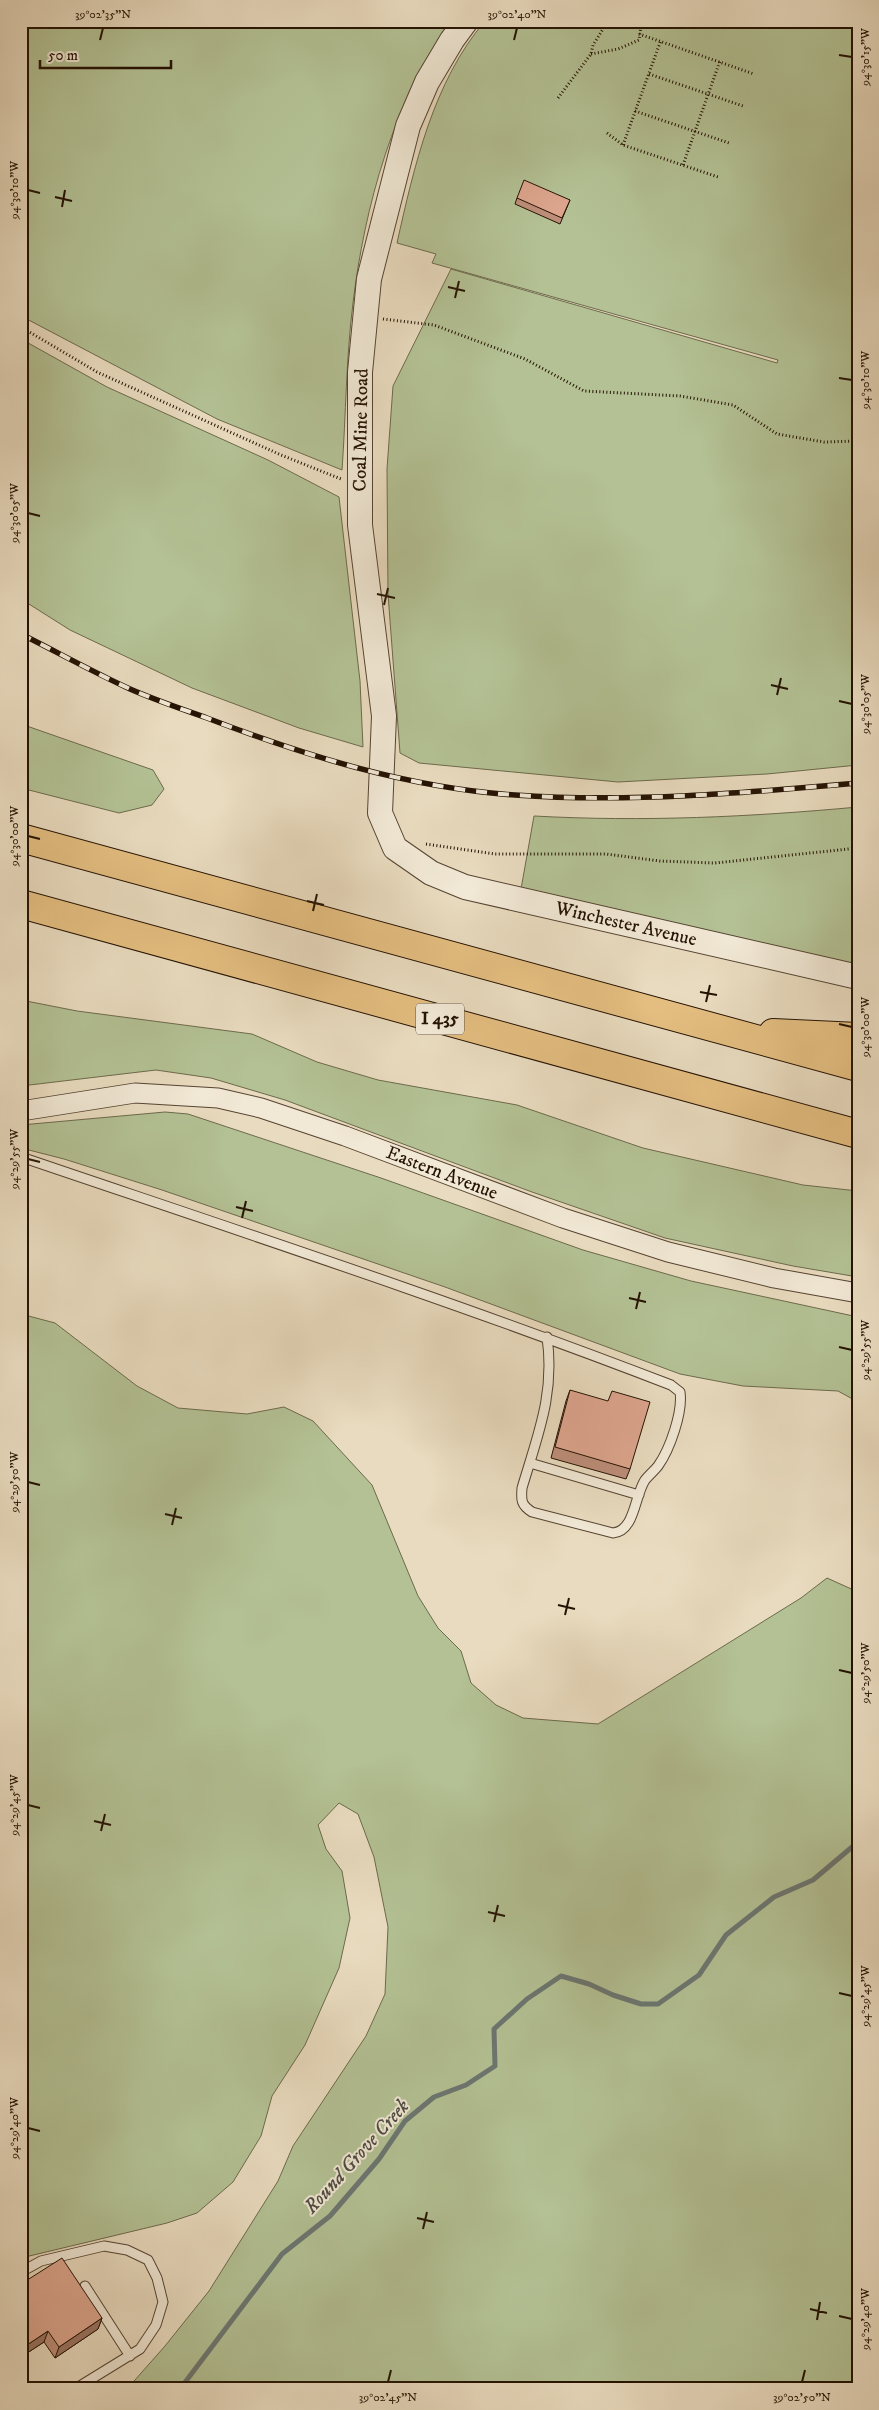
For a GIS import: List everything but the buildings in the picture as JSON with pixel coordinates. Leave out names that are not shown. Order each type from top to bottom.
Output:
[{"type":"highway","points":[[21,838],[858,1067]]},
{"type":"highway","name":"I 435","points":[[21,904],[858,1134]]},
{"type":"highway","points":[[721,1030],[858,1037]]},
{"type":"street","name":"Coal Mine Road","points":[[397,848],[380,813],[384,716],[360,525],[360,372],[369,279],[408,126],[427,82],[452,40],[466,21]]},
{"type":"street","name":"Winchester Avenue","points":[[397,848],[431,873],[464,887],[858,977]]},
{"type":"street","name":"Eastern Avenue","points":[[21,1111],[135,1093],[218,1098],[261,1108],[346,1136],[563,1218],[668,1252],[774,1278],[858,1293]]},
{"type":"lane","points":[[21,1157],[547,1337],[670,1385],[680,1392],[682,1402],[678,1418],[664,1454],[658,1466],[645,1481],[628,1526],[621,1532],[613,1533],[532,1512],[524,1507],[521,1501],[545,1412],[549,1388],[550,1363],[547,1337]]},
{"type":"lane","points":[[530,1463],[639,1495]]},
{"type":"lane","points":[[21,2272],[42,2261],[104,2246],[127,2250],[148,2260],[157,2278],[163,2302],[156,2325],[140,2349],[75,2389]]},
{"type":"lane","points":[[85,2286],[130,2356]]},
{"type":"path","points":[[558,98],[591,54],[593,45],[608,21]]},
{"type":"path","points":[[591,54],[618,49],[638,40],[641,26],[636,21]]},
{"type":"path","points":[[639,34],[661,40],[754,74]]},
{"type":"path","points":[[623,144],[661,40]]},
{"type":"path","points":[[683,165],[720,61]]},
{"type":"path","points":[[649,74],[743,106]]},
{"type":"path","points":[[635,111],[729,143]]},
{"type":"path","points":[[607,133],[623,144],[718,177]]},
{"type":"path","points":[[365,317],[434,325],[525,359],[584,391],[680,396],[733,404],[777,434],[824,442],[858,441]]},
{"type":"path","points":[[21,328],[97,372],[281,455],[360,486]]},
{"type":"path","points":[[397,848],[436,844],[495,854],[606,854],[660,861],[715,864],[858,848]]},
{"type":"green space","points":[[21,21],[454,21],[414,83],[385,155],[374,192],[358,267],[353,303],[347,366],[342,470],[217,419],[21,316]]},
{"type":"green space","points":[[485,21],[858,21],[858,765],[767,774],[618,782],[419,763],[400,753],[388,594],[387,469],[393,386],[451,269],[777,363],[778,360],[432,263],[436,254],[397,243],[419,155],[439,98],[467,45]]},
{"type":"green space","points":[[21,339],[107,387],[268,460],[339,497],[360,681],[363,747],[299,728],[192,688],[70,630],[21,599]]},
{"type":"green space","points":[[21,724],[153,770],[164,789],[152,805],[119,813],[21,788]]},
{"type":"green space","points":[[858,807],[858,966],[521,889],[534,816],[615,819],[696,818]]},
{"type":"green space","points":[[21,1000],[77,1011],[252,1034],[317,1062],[378,1080],[517,1105],[643,1148],[803,1185],[858,1191],[858,1277],[793,1266],[665,1238],[532,1192],[285,1100],[211,1078],[156,1070],[21,1086]]},
{"type":"green space","points":[[165,1112],[188,1114],[381,1178],[583,1250],[691,1281],[858,1317],[858,1402],[838,1391],[743,1386],[680,1374],[445,1287],[162,1190],[64,1159],[21,1148],[21,1125]]},
{"type":"green space","points":[[21,1314],[55,1323],[137,1386],[178,1408],[247,1414],[284,1407],[313,1421],[372,1485],[418,1596],[438,1628],[461,1651],[471,1683],[496,1705],[523,1718],[598,1724],[801,1598],[827,1578],[858,1592],[858,2377],[838,2389],[127,2389],[165,2346],[209,2291],[278,2181],[293,2146],[366,2036],[385,1994],[388,1927],[374,1857],[358,1814],[339,1803],[318,1825],[326,1849],[342,1871],[350,1918],[339,1968],[305,2045],[272,2096],[261,2136],[233,2182],[197,2213],[167,2223],[21,2258]]},
{"type":"waterway","name":"Round Grove Creek","points":[[180,2389],[282,2254],[330,2216],[379,2159],[405,2121],[434,2097],[466,2085],[495,2066],[494,2029],[527,1999],[561,1976],[589,1984],[613,1995],[641,2004],[658,2004],[699,1975],[726,1935],[774,1897],[813,1880],[858,1842]]},
{"type":"railway","points":[[21,634],[130,689],[244,732],[358,768],[436,785],[515,795],[601,798],[686,796],[858,783]]}]
